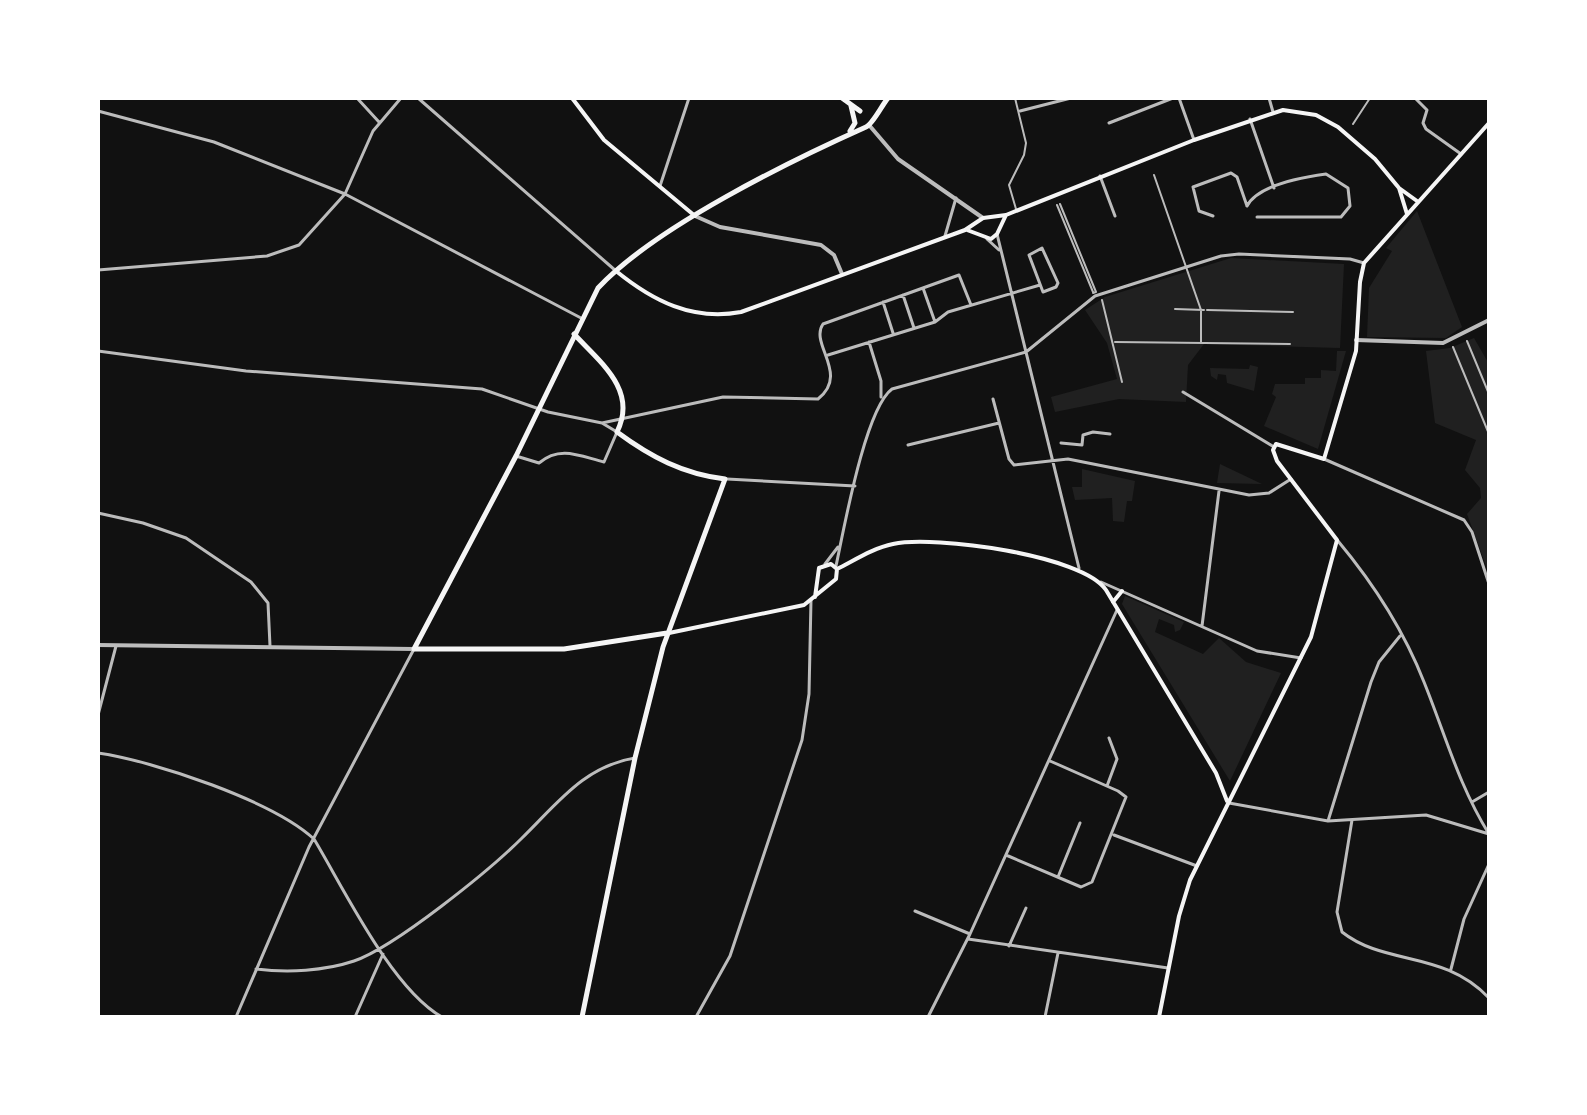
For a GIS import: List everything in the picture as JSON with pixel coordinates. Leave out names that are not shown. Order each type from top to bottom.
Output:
[{"type":"main road","points":[[572,98],[604,140],[695,216]]},
{"type":"main road","points":[[842,98],[870,119]]},
{"type":"main road","points":[[836,568],[837,576],[813,599],[765,615],[564,649],[414,649],[516,456],[598,288],[616,271],[695,216],[849,133],[870,119],[888,98]]},
{"type":"main road","points":[[616,271],[662,302],[712,315],[755,308],[965,230],[983,218],[1006,215],[1100,176],[1273,112],[1304,112],[1328,120],[1361,146],[1399,188],[1418,202]]},
{"type":"main road","points":[[858,113],[858,125]]},
{"type":"main road","points":[[1159,1017],[1181,905],[1227,803],[1301,658],[1315,624],[1337,540],[1274,456],[1274,447],[1284,444],[1324,459],[1356,340],[1364,263],[1486,130],[1489,123]]},
{"type":"main road","points":[[1399,188],[1407,214]]},
{"type":"main road","points":[[965,230],[987,239],[997,234],[1006,215]]},
{"type":"main road","points":[[992,217],[999,228]]},
{"type":"main road","points":[[978,223],[979,234]]},
{"type":"main road","points":[[574,334],[616,380],[622,394],[623,418],[617,432],[674,467],[725,479],[667,633],[635,758],[582,1017]]},
{"type":"main road","points":[[813,599],[819,568],[825,564],[836,568],[878,548],[903,542],[1027,554],[1079,568],[1101,582],[1216,773],[1227,803]]},
{"type":"main road","points":[[819,578],[831,583]]},
{"type":"main road","points":[[1113,602],[1122,591]]},
{"type":"street","points":[[357,98],[379,122]]},
{"type":"street","points":[[98,270],[284,252],[311,235],[345,194],[379,122],[401,98]]},
{"type":"street","points":[[418,98],[616,271]]},
{"type":"street","points":[[659,187],[689,98]]},
{"type":"street","points":[[1015,98],[1026,143],[1009,190],[1017,210]]},
{"type":"street","points":[[1020,111],[1071,98]]},
{"type":"street","points":[[1109,123],[1173,98]]},
{"type":"street","points":[[1179,98],[1194,140]]},
{"type":"street","points":[[1269,98],[1273,112]]},
{"type":"street","points":[[1353,124],[1370,98]]},
{"type":"street","points":[[1415,98],[1427,110],[1423,123],[1426,129],[1461,154]]},
{"type":"street","points":[[98,111],[214,142],[345,194],[581,318]]},
{"type":"street","points":[[870,119],[889,152],[983,218]]},
{"type":"street","points":[[1250,119],[1274,188]]},
{"type":"street","points":[[1213,216],[1199,211],[1192,191],[1196,185],[1235,174],[1247,206],[1253,197],[1274,188],[1326,174],[1348,188],[1350,206],[1345,215],[1335,218],[1257,217]]},
{"type":"street","points":[[1154,175],[1185,268],[1204,310],[1201,343]]},
{"type":"street","points":[[1100,176],[1115,216]]},
{"type":"street","points":[[945,236],[956,198]]},
{"type":"street","points":[[1058,204],[1096,292],[1093,293],[1058,204]]},
{"type":"street","points":[[695,216],[714,225],[821,245],[834,255],[842,274]]},
{"type":"street","points":[[997,234],[1079,568]]},
{"type":"street","points":[[987,239],[999,250]]},
{"type":"street","points":[[1044,248],[1058,286],[1043,292],[1040,285],[1029,255],[1044,248]]},
{"type":"street","points":[[881,399],[902,386],[1026,352],[1095,296],[1231,254],[1350,259],[1364,263]]},
{"type":"street","points":[[602,423],[723,397],[818,399],[829,383],[827,355],[819,330],[823,324],[959,275],[971,305]]},
{"type":"street","points":[[827,355],[935,322],[940,315],[1040,285]]},
{"type":"street","points":[[923,288],[935,322]]},
{"type":"street","points":[[903,295],[914,328]]},
{"type":"street","points":[[1102,300],[1115,342],[1122,382]]},
{"type":"street","points":[[883,302],[893,335]]},
{"type":"street","points":[[1175,309],[1293,312]]},
{"type":"street","points":[[1356,340],[1443,343],[1489,320]]},
{"type":"street","points":[[1467,341],[1489,394]]},
{"type":"street","points":[[836,568],[855,486],[881,399],[881,381],[869,342]]},
{"type":"street","points":[[1115,342],[1290,344]]},
{"type":"street","points":[[1453,347],[1489,434]]},
{"type":"street","points":[[98,351],[246,371],[469,387],[538,409],[602,423],[617,432],[604,462],[567,452],[555,453],[539,463],[516,456]]},
{"type":"street","points":[[1183,392],[1274,447]]},
{"type":"street","points":[[993,399],[1009,459],[1014,465],[1053,458],[1121,468],[1219,491],[1259,495],[1275,491],[1291,479]]},
{"type":"street","points":[[908,445],[999,423]]},
{"type":"street","points":[[1061,443],[1082,445],[1083,435],[1093,432],[1110,434]]},
{"type":"street","points":[[1324,459],[1464,520],[1472,532],[1489,584]]},
{"type":"street","points":[[725,479],[855,486]]},
{"type":"street","points":[[1202,627],[1219,491]]},
{"type":"street","points":[[98,513],[143,523],[186,538],[260,590],[268,603],[270,647]]},
{"type":"street","points":[[825,564],[841,540]]},
{"type":"street","points":[[1337,540],[1376,590],[1422,678],[1456,772],[1489,834]]},
{"type":"street","points":[[1101,582],[1268,655],[1301,658]]},
{"type":"street","points":[[696,1017],[734,947],[802,740],[809,694],[813,599]]},
{"type":"street","points":[[928,1017],[969,936],[1117,610]]},
{"type":"street","points":[[1328,821],[1371,682],[1383,655],[1400,636]]},
{"type":"street","points":[[98,645],[414,649],[314,839],[236,1017]]},
{"type":"street","points":[[98,715],[116,646]]},
{"type":"street","points":[[1107,786],[1117,759],[1109,738]]},
{"type":"street","points":[[98,753],[164,770],[265,808],[294,823],[314,839],[383,954],[428,1009],[442,1017]]},
{"type":"street","points":[[256,969],[297,970],[333,966],[380,949],[496,863],[580,781],[607,764],[635,758]]},
{"type":"street","points":[[1006,855],[1086,887],[1092,882],[1126,797],[1050,761]]},
{"type":"street","points":[[1472,802],[1489,792]]},
{"type":"street","points":[[1227,803],[1328,821],[1426,815],[1489,834]]},
{"type":"street","points":[[1352,820],[1337,912],[1342,932],[1361,943],[1451,969],[1489,998]]},
{"type":"street","points":[[1058,877],[1080,823]]},
{"type":"street","points":[[1113,835],[1197,866]]},
{"type":"street","points":[[1451,969],[1464,919],[1489,864]]},
{"type":"street","points":[[1009,946],[1026,908]]},
{"type":"street","points":[[915,911],[969,936],[1009,946],[1168,968]]},
{"type":"street","points":[[1045,1017],[1058,953]]},
{"type":"street","points":[[355,1017],[383,954]]},
{"type":"street","points":[[425,1017],[428,1009]]},
{"type":"shaded area","points":[[1417,211],[1462,327],[1446,338],[1367,337],[1369,288],[1392,251],[1386,248]]},
{"type":"shaded area","points":[[1231,258],[1344,264],[1340,348],[1204,344],[1188,365],[1186,402],[1119,399],[1055,412],[1051,397],[1117,379],[1107,343],[1085,310],[1105,297]]},
{"type":"shaded area","points":[[1474,338],[1489,364],[1489,574],[1467,514],[1481,498],[1480,488],[1465,470],[1476,440],[1435,423],[1426,351],[1450,348]]},
{"type":"shaded area","points":[[1337,351],[1346,351],[1318,449],[1264,426],[1276,397],[1272,394],[1275,384],[1305,384],[1305,378],[1321,378],[1321,370],[1336,371]]},
{"type":"shaded area","points":[[1250,365],[1258,367],[1254,391],[1227,383],[1226,375],[1218,374],[1217,380],[1211,376],[1210,368],[1249,369]]},
{"type":"shaded area","points":[[1220,464],[1262,484],[1217,483]]},
{"type":"shaded area","points":[[1082,469],[1135,481],[1132,501],[1127,501],[1124,522],[1113,521],[1112,498],[1075,500],[1072,487],[1082,487]]},
{"type":"shaded area","points":[[1125,596],[1184,622],[1175,632],[1174,625],[1159,619],[1155,632],[1203,654],[1219,638],[1246,662],[1281,673],[1230,781],[1122,604]]}]
